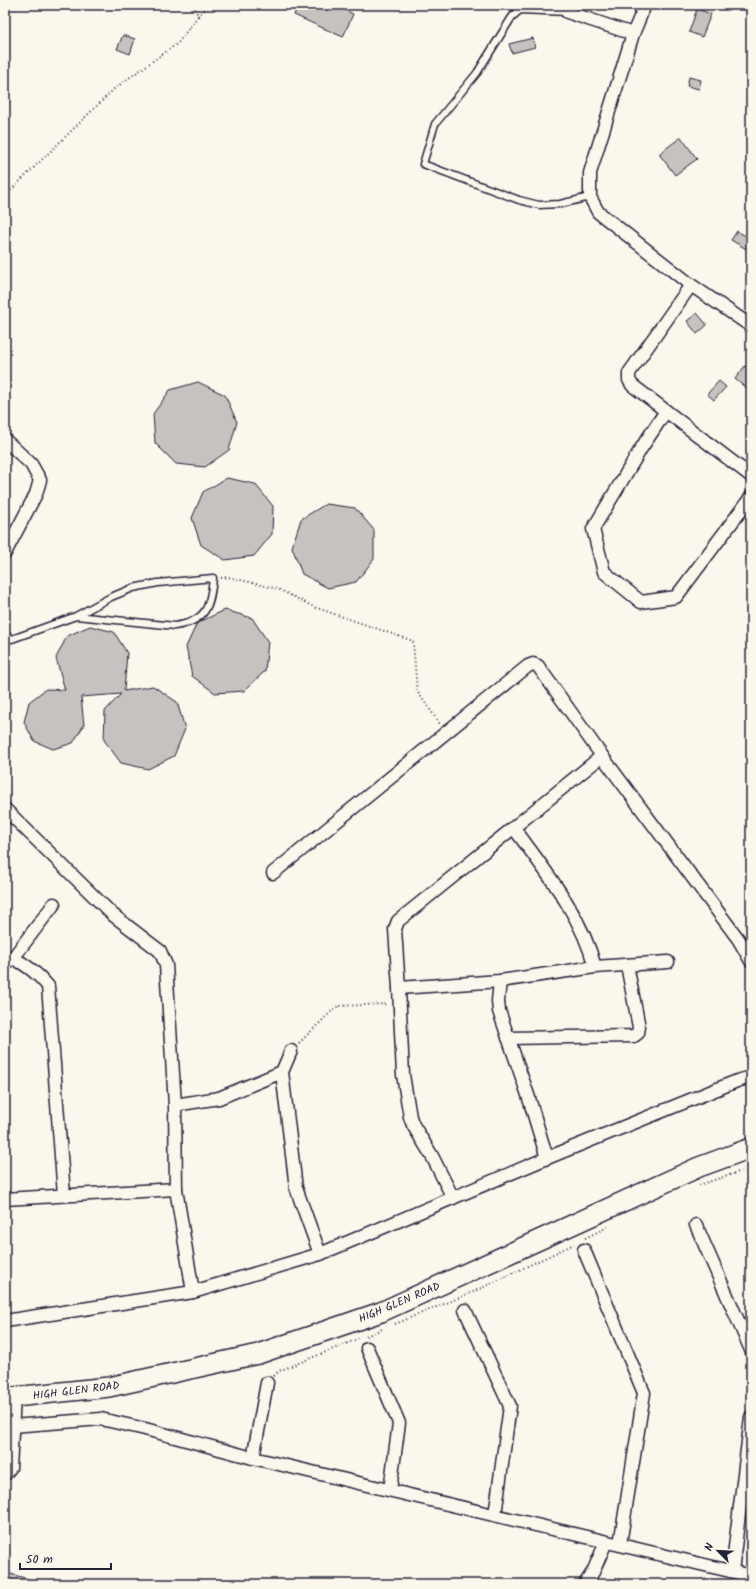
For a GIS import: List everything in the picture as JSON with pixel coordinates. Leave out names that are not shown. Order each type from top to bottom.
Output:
[{"type":"main road","name":"HIGH GLEN ROAD","points":[[10,1397],[109,1387],[258,1354],[324,1332],[381,1312],[699,1167],[751,1148]]},
{"type":"street","points":[[645,5],[633,34],[590,173],[590,197],[598,212],[691,285],[751,326]]},
{"type":"street","points":[[566,9],[633,34]]},
{"type":"street","points":[[691,285],[629,372],[628,376],[632,385],[751,476]]},
{"type":"street","points":[[666,411],[642,447],[593,529],[604,572],[640,602],[676,597],[751,497]]},
{"type":"street","points":[[5,440],[31,464],[40,480],[36,494],[5,553]]},
{"type":"street","points":[[272,873],[528,666],[533,664],[538,666],[602,756],[739,940],[751,961]]},
{"type":"street","points":[[453,1198],[410,1117],[403,1075],[395,929],[398,921],[602,756]]},
{"type":"street","points":[[5,809],[113,915],[160,951],[166,964],[175,1106],[176,1189],[193,1292]]},
{"type":"street","points":[[514,828],[571,908],[590,948],[595,968]]},
{"type":"street","points":[[9,962],[54,904]]},
{"type":"street","points":[[9,962],[20,962],[48,986],[64,1195]]},
{"type":"street","points":[[399,988],[500,981],[595,968],[668,962]]},
{"type":"street","points":[[508,1038],[634,1036],[638,1033],[640,1027],[627,965]]},
{"type":"street","points":[[500,981],[498,1001],[499,1011],[547,1158]]},
{"type":"street","points":[[291,1051],[282,1072],[296,1188],[320,1254]]},
{"type":"street","points":[[175,1106],[219,1098],[282,1072]]},
{"type":"street","points":[[5,1321],[193,1292],[320,1254],[547,1158],[737,1081],[751,1077]]},
{"type":"street","points":[[5,1199],[176,1189]]},
{"type":"street","points":[[696,1225],[750,1343]]},
{"type":"street","points":[[584,1250],[644,1393],[620,1544]]},
{"type":"street","points":[[465,1310],[510,1406],[495,1515]]},
{"type":"street","points":[[367,1348],[399,1424],[390,1490]]},
{"type":"street","points":[[253,1458],[267,1383]]},
{"type":"street","points":[[5,1474],[10,1468],[12,1426],[10,1397]]},
{"type":"street","points":[[732,1571],[751,1416]]},
{"type":"street","points":[[12,1426],[101,1419],[145,1429],[253,1458],[751,1576]]},
{"type":"street","points":[[585,1584],[593,1572],[606,1542]]},
{"type":"lane","points":[[511,5],[520,10],[566,9]]},
{"type":"lane","points":[[520,10],[512,17],[477,73],[435,124],[424,164],[519,200],[539,205],[560,204],[590,197]]},
{"type":"lane","points":[[5,634],[12,639],[76,616],[111,597],[132,588],[158,583],[213,578],[210,602],[204,614],[189,623],[175,626],[76,616]]},
{"type":"path","points":[[194,5],[198,16]]},
{"type":"path","points":[[5,196],[115,88],[178,43],[198,16],[209,5]]},
{"type":"path","points":[[213,578],[228,577],[278,589],[314,607],[413,641],[417,691],[446,733]]},
{"type":"path","points":[[291,1051],[335,1008],[339,1006],[400,1003]]},
{"type":"path","points":[[699,1185],[751,1168]]},
{"type":"path","points":[[394,1324],[473,1292],[614,1224]]},
{"type":"path","points":[[365,1336],[387,1327]]},
{"type":"path","points":[[267,1383],[279,1371],[358,1339]]},
{"type":"building","points":[[298,5],[334,5],[353,14],[343,37],[294,15]]},
{"type":"building","points":[[697,9],[711,14],[702,37],[689,32]]},
{"type":"building","points":[[123,35],[135,39],[130,54],[117,49]]},
{"type":"building","points":[[533,38],[535,47],[512,53],[509,44]]},
{"type":"building","points":[[689,77],[701,80],[699,89],[687,86]]},
{"type":"building","points":[[681,137],[697,159],[675,175],[659,154]]},
{"type":"building","points":[[737,231],[751,239],[751,244],[748,250],[731,240]]},
{"type":"building","points":[[697,313],[707,325],[697,334],[687,321]]},
{"type":"building","points":[[745,366],[751,368],[751,381],[746,388],[735,379]]},
{"type":"building","points":[[719,381],[726,387],[714,400],[707,394]]},
{"type":"building","points":[[198,382],[225,395],[237,422],[229,450],[205,467],[176,464],[155,443],[153,414],[170,390]]},
{"type":"building","points":[[227,478],[255,484],[273,506],[272,534],[254,556],[225,560],[201,545],[192,518],[203,492]]},
{"type":"building","points":[[326,504],[355,508],[374,530],[374,559],[356,582],[328,588],[302,574],[292,547],[301,519]]},
{"type":"building","points":[[225,610],[252,618],[268,642],[265,671],[244,691],[215,693],[192,676],[186,647],[197,623]]},
{"type":"building","points":[[90,626],[114,632],[127,653],[124,691],[153,686],[177,702],[185,729],[174,756],[148,769],[121,763],[104,740],[105,711],[121,694],[81,697],[84,725],[73,743],[53,749],[34,741],[24,722],[29,702],[46,689],[65,690],[56,658],[67,636]]},
{"type":"building","points":[[7,1573],[36,1581],[35,1584],[5,1584]]}]
